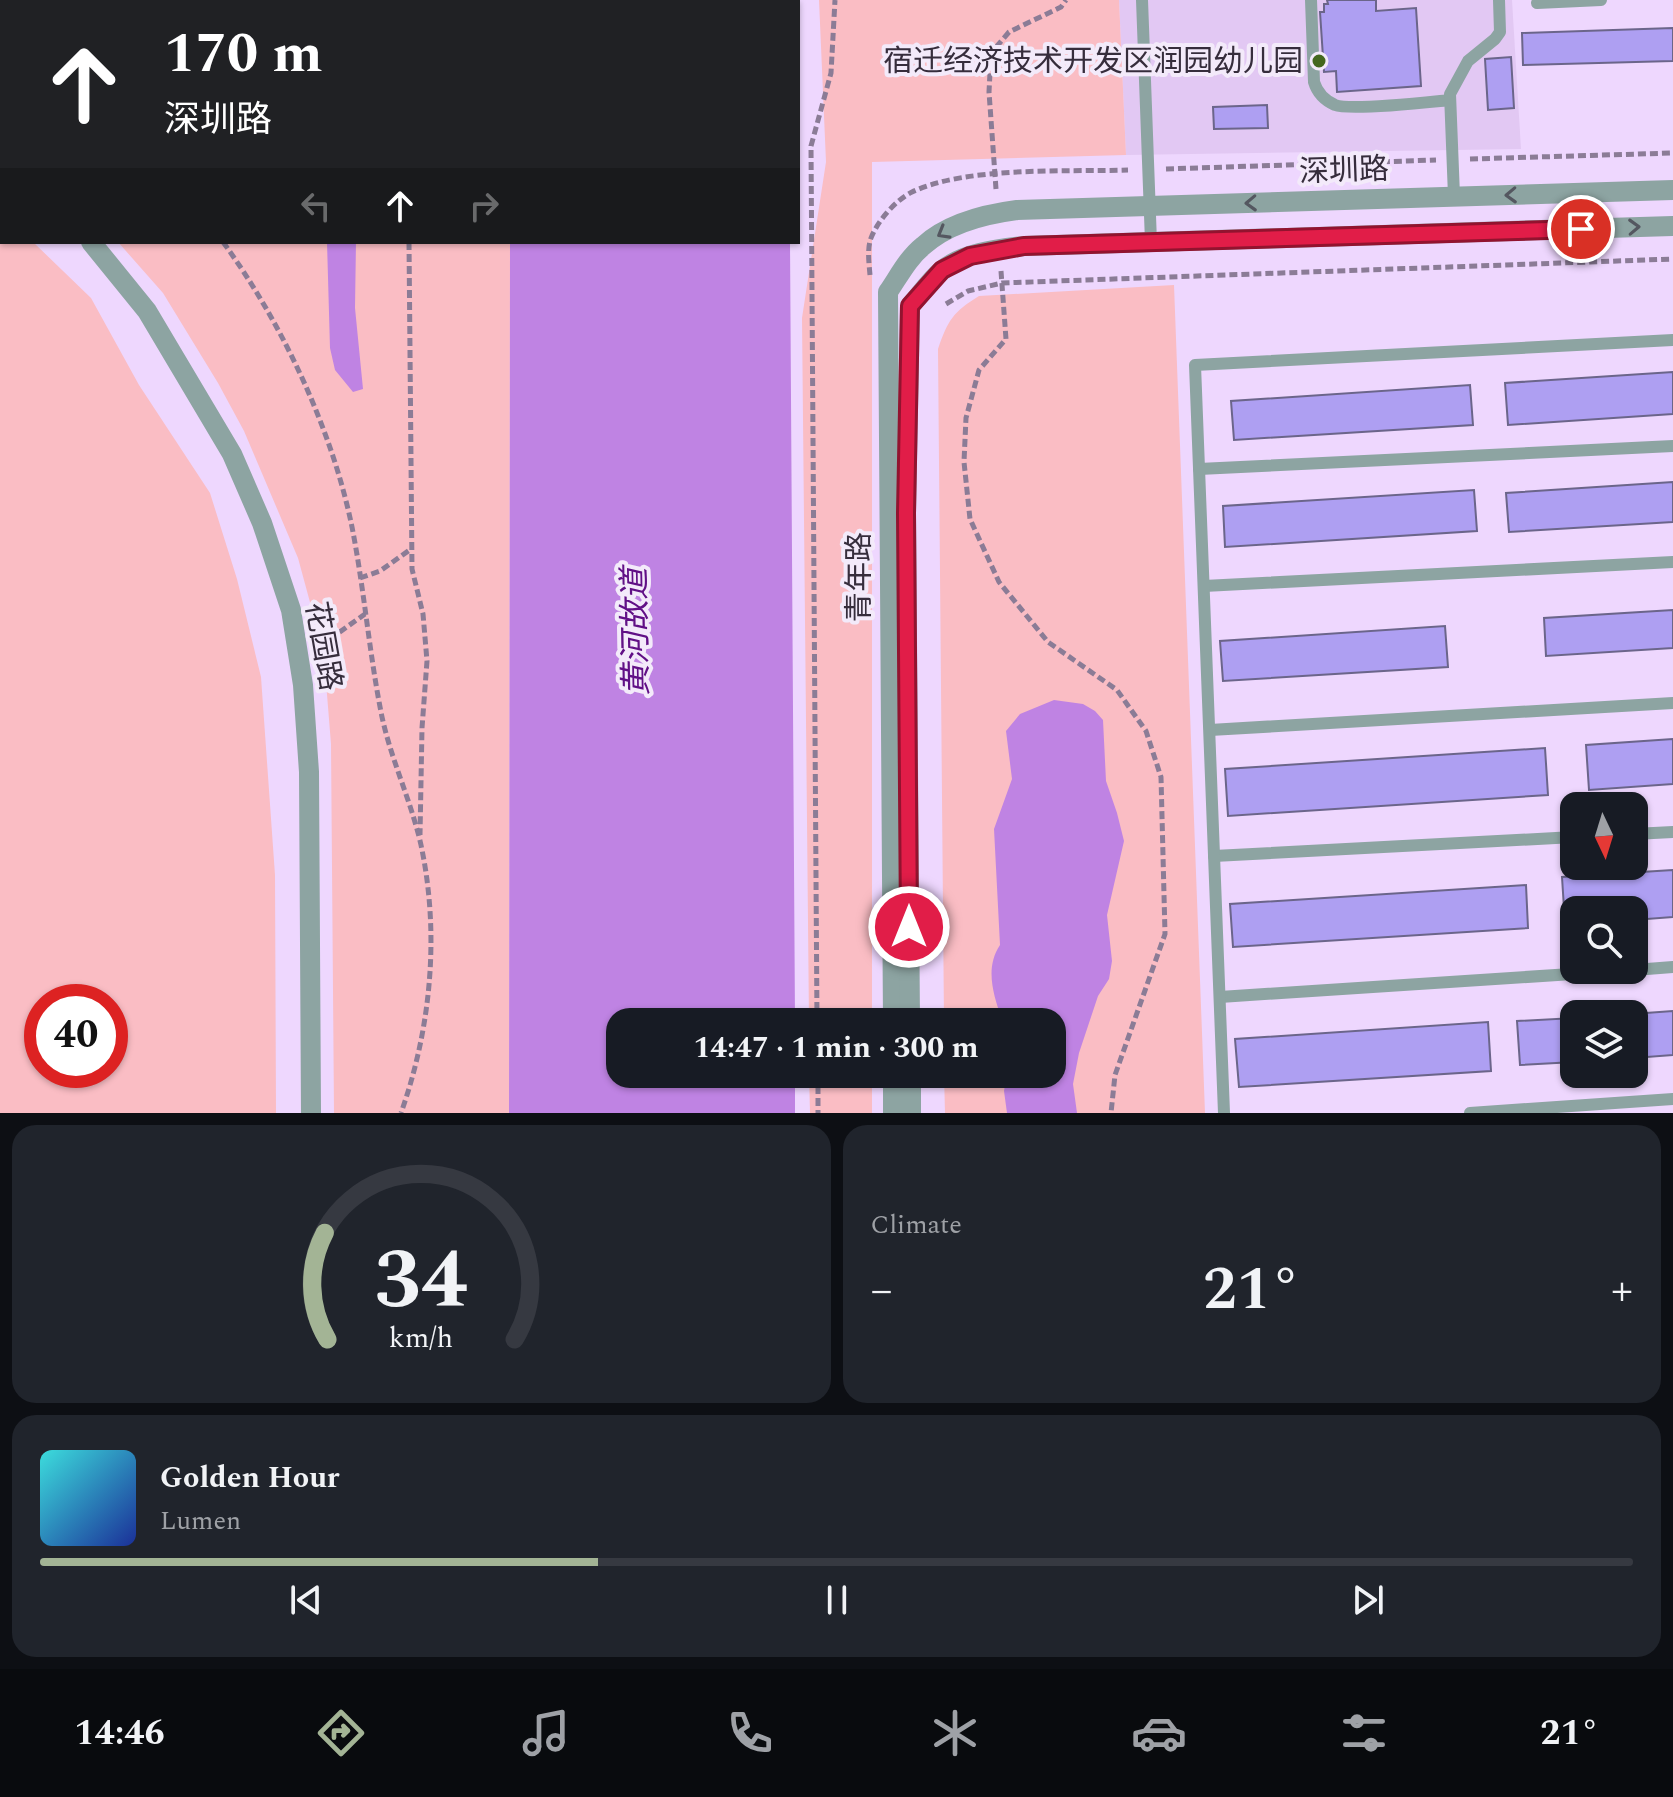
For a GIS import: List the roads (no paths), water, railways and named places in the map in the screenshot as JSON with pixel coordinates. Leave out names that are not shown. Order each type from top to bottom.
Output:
[{"type":"street","name":"深圳路","points":[[1007,211],[1673,190]]},
{"type":"street","name":"青年路","points":[[893,1008],[888,292],[924,245],[954,226],[1007,211]]},
{"type":"street","points":[[1151,242],[1673,226]]},
{"type":"street","name":"青年路","points":[[910,1008],[906,513],[910,306],[942,270],[970,256],[1000,248],[1151,242]]},
{"type":"street","name":"花园路","points":[[93,244],[147,311],[232,454],[262,523],[291,610],[303,685],[309,772],[311,1113]]},
{"type":"street","points":[[893,1088],[893,1113]]},
{"type":"street","points":[[911,1088],[911,1113]]},
{"type":"lane","points":[[1142,0],[1151,242]]},
{"type":"lane","points":[[1311,0],[1314,82],[1325,99],[1344,107],[1450,100]]},
{"type":"lane","points":[[1454,196],[1450,94],[1462,69],[1500,32],[1499,0]]},
{"type":"lane","points":[[1537,3],[1601,0]]},
{"type":"lane","points":[[1224,1113],[1195,365],[1673,340]]},
{"type":"lane","points":[[1199,469],[1673,446]]},
{"type":"lane","points":[[1204,586],[1673,562]]},
{"type":"lane","points":[[1210,730],[1673,703]]},
{"type":"lane","points":[[1648,833],[1673,832]]},
{"type":"lane","points":[[1214,856],[1560,838]]},
{"type":"lane","points":[[1648,969],[1673,967]]},
{"type":"lane","points":[[1220,997],[1560,975]]},
{"type":"lane","points":[[1470,1113],[1673,1099]]},
{"type":"water","points":[[327,244],[356,244],[355,308],[363,389],[353,392],[335,370],[330,348]]},
{"type":"water","name":"黄河故道","points":[[510,244],[790,244],[795,1008],[606,1008],[606,1088],[795,1088],[795,1113],[509,1113]]},
{"type":"water","points":[[1054,700],[1083,704],[1103,720],[1106,781],[1124,841],[1107,915],[1112,961],[1109,979],[1098,996],[1079,1053],[1073,1084],[1077,1113],[1007,1113],[1005,1088],[1066,1088],[1066,1008],[998,1008],[992,983],[992,964],[1000,945],[994,829],[1012,779],[1006,731],[1020,714]]},
{"type":"place","name":"宿迁经济技术开发区润园幼儿园","points":[[1319,61]]}]
